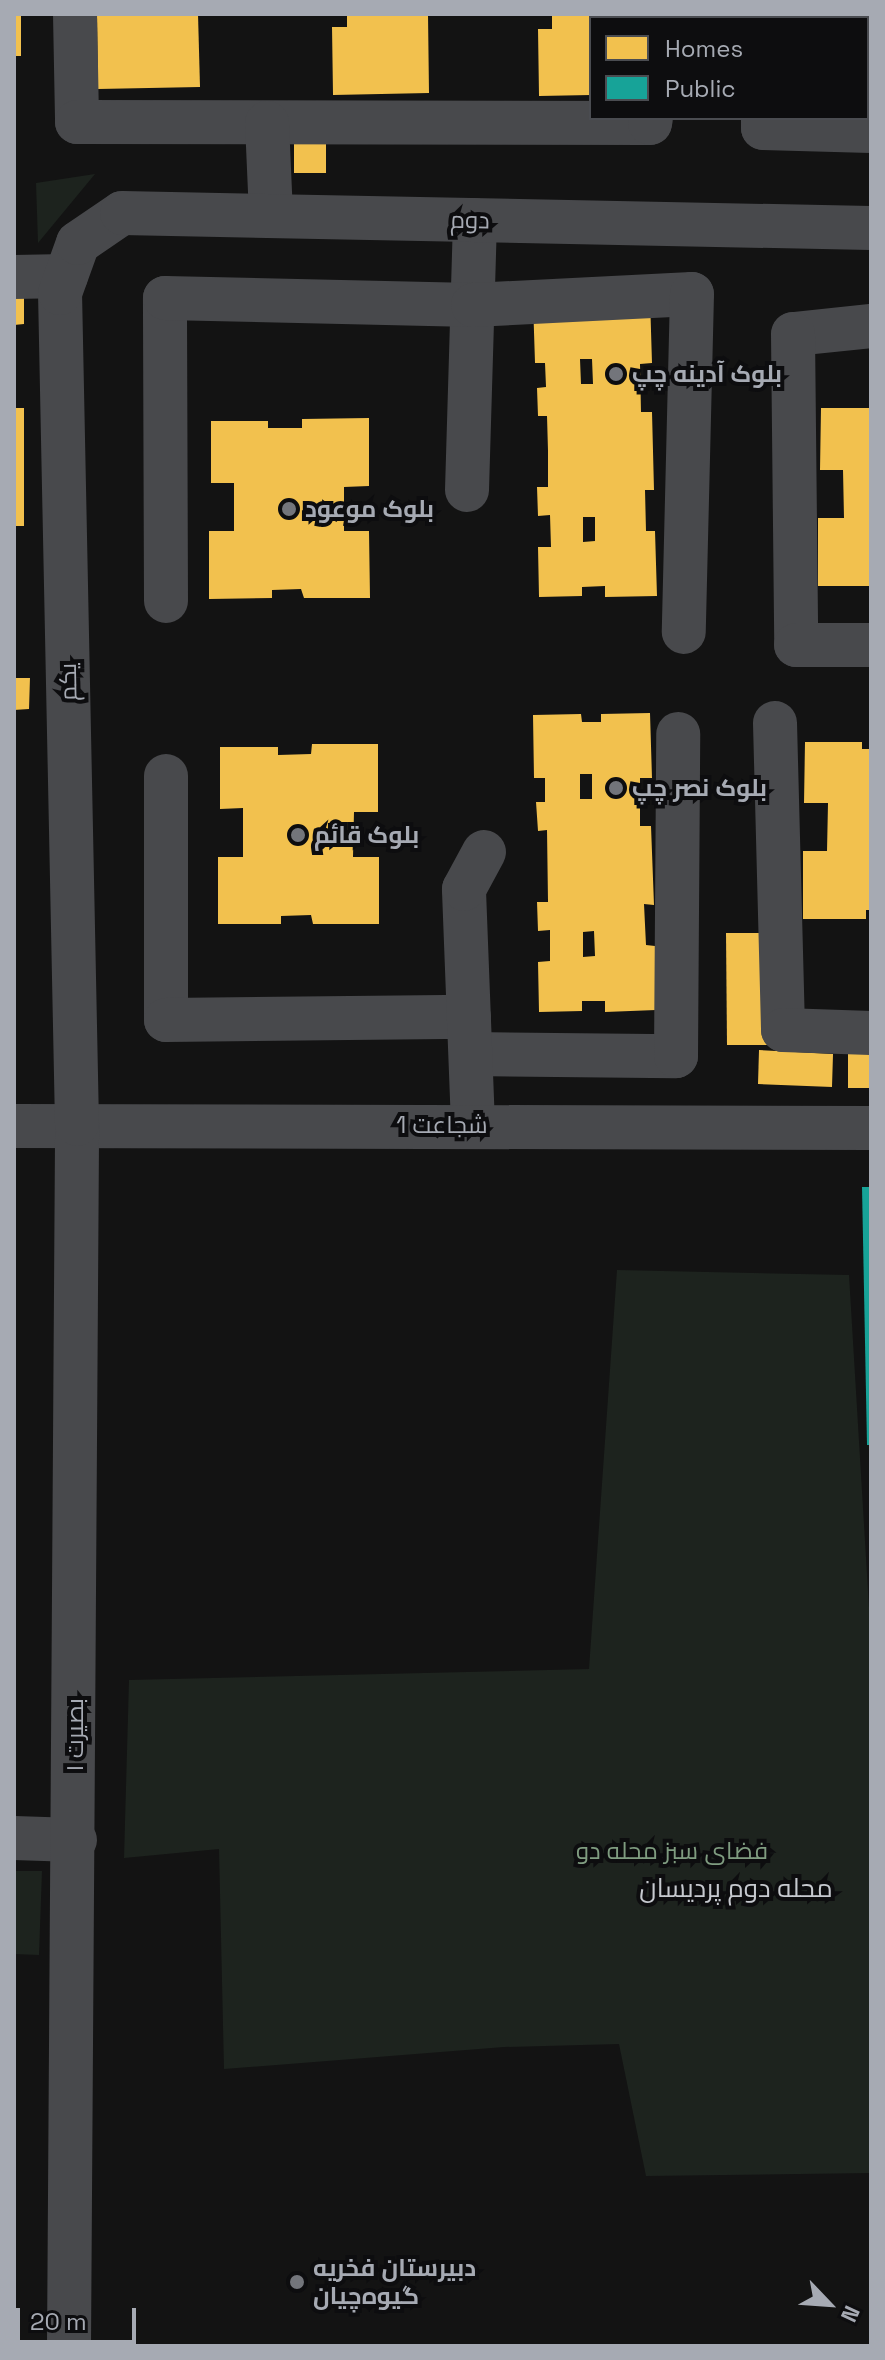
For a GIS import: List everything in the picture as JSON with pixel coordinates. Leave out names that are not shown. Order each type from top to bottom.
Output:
[{"type":"street","points":[[75,14],[77,122],[650,123],[651,120]]},
{"type":"street","points":[[763,120],[763,128],[871,131]]},
{"type":"street","points":[[267,123],[271,215]]},
{"type":"street","name":"دوم","points":[[72,259],[122,213],[871,228]]},
{"type":"street","points":[[467,490],[475,220]]},
{"type":"street","points":[[14,277],[72,259]]},
{"type":"street","name":"یکم","points":[[72,259],[60,293],[77,1124]]},
{"type":"street","points":[[166,601],[165,298],[473,305],[692,294],[684,632]]},
{"type":"street","points":[[871,326],[793,334],[796,645],[871,645]]},
{"type":"street","points":[[775,723],[783,1030],[871,1033]]},
{"type":"street","points":[[166,776],[166,1020],[470,1036],[676,1056],[678,734]]},
{"type":"street","points":[[473,1125],[464,889],[484,852]]},
{"type":"street","name":"بصیرت ۱","points":[[69,2346],[75,1840],[77,1124]]},
{"type":"street","name":"شجاعت 1","points":[[14,1126],[871,1128]]},
{"type":"street","points":[[14,1838],[75,1840]]},
{"type":"green space","points":[[95,174],[38,243],[36,183]]},
{"type":"green space","name":"فضای سبز محله دو","points":[[617,1270],[849,1275],[871,1641],[871,2173],[646,2176],[619,2044],[504,2047],[224,2069],[219,1849],[124,1858],[129,1680],[589,1669]]},
{"type":"green space","points":[[14,1871],[42,1871],[39,1955],[14,1954]]},
{"type":"building: Homes","points":[[14,14],[21,14],[21,56],[14,56]]},
{"type":"building: Homes","points":[[198,14],[200,87],[98,89],[97,16]]},
{"type":"building: Homes","points":[[347,14],[428,14],[429,93],[333,95],[332,27],[347,27]]},
{"type":"building: Homes","points":[[552,14],[634,14],[589,16],[589,95],[539,96],[538,29],[552,29]]},
{"type":"building: Homes","points":[[871,14],[871,54],[869,16],[866,16]]},
{"type":"building: Homes","points":[[294,141],[326,141],[326,173],[294,173]]},
{"type":"building: Homes","points":[[14,293],[24,293],[24,324],[14,325]]},
{"type":"building: Homes","points":[[650,298],[652,363],[640,364],[641,412],[652,412],[654,490],[645,490],[646,531],[655,531],[657,596],[605,597],[605,586],[582,587],[582,596],[539,597],[538,547],[551,547],[550,515],[538,516],[537,487],[548,487],[548,451],[547,416],[538,416],[537,388],[546,387],[545,363],[535,363],[533,301]],"holes":[[[580,359],[592,359],[593,384],[581,384]],[[583,517],[595,517],[595,541],[583,542]]]},
{"type":"building: Homes","points":[[14,408],[24,408],[24,526],[14,526]]},
{"type":"building: Homes","points":[[821,408],[871,408],[871,586],[818,586],[818,518],[844,518],[843,470],[820,470]]},
{"type":"building: Homes","name":"بلوک موعود","points":[[369,418],[369,486],[344,487],[344,531],[369,531],[370,598],[304,598],[301,589],[272,590],[272,598],[209,599],[209,531],[234,531],[234,483],[211,483],[211,421],[268,421],[268,428],[302,428],[302,419]]},
{"type":"building: Homes","points":[[14,678],[30,678],[29,709],[14,710]]},
{"type":"building: Homes","points":[[650,713],[652,778],[640,778],[640,826],[651,826],[654,905],[644,904],[646,945],[655,946],[656,1010],[605,1012],[605,1001],[582,1001],[582,1011],[539,1012],[538,962],[550,961],[550,930],[538,931],[537,902],[548,902],[547,830],[538,831],[536,802],[545,802],[545,778],[534,778],[533,715],[581,714],[582,722],[601,722],[601,714]],"holes":[[[580,774],[592,774],[592,799],[580,799]],[[594,931],[595,956],[583,957],[583,932]]]},
{"type":"building: Homes","points":[[805,742],[862,742],[862,749],[871,749],[871,910],[866,910],[866,919],[803,919],[803,851],[827,851],[828,803],[804,803]]},
{"type":"building: Homes","name":"بلوک قائم","points":[[312,744],[378,744],[378,812],[354,812],[353,857],[379,857],[379,924],[313,924],[311,915],[281,916],[281,924],[218,924],[218,857],[243,857],[243,808],[220,809],[220,747],[278,747],[278,755],[311,754]]},
{"type":"building: Homes","points":[[726,933],[767,933],[768,1045],[727,1045]]},
{"type":"building: Homes","points":[[759,1050],[833,1054],[832,1087],[758,1084]]},
{"type":"building: Homes","points":[[848,1051],[871,1051],[871,1088],[848,1088]]},
{"type":"building: Public","points":[[862,1187],[871,1187],[871,1445],[867,1445]]},
{"type":"place","name":"بلوک آدینه چپ","points":[[616,374]]},
{"type":"place","name":"بلوک موعود","points":[[289,509]]},
{"type":"place","name":"بلوک نصر چپ","points":[[616,788]]},
{"type":"place","name":"بلوک قائم","points":[[298,835]]},
{"type":"place","name":"دبیرستان فخریه گیوه‌چیان","points":[[297,2282]]},
{"type":"district","name":"محله دوم پردیسان","points":[[736,1889]]}]
